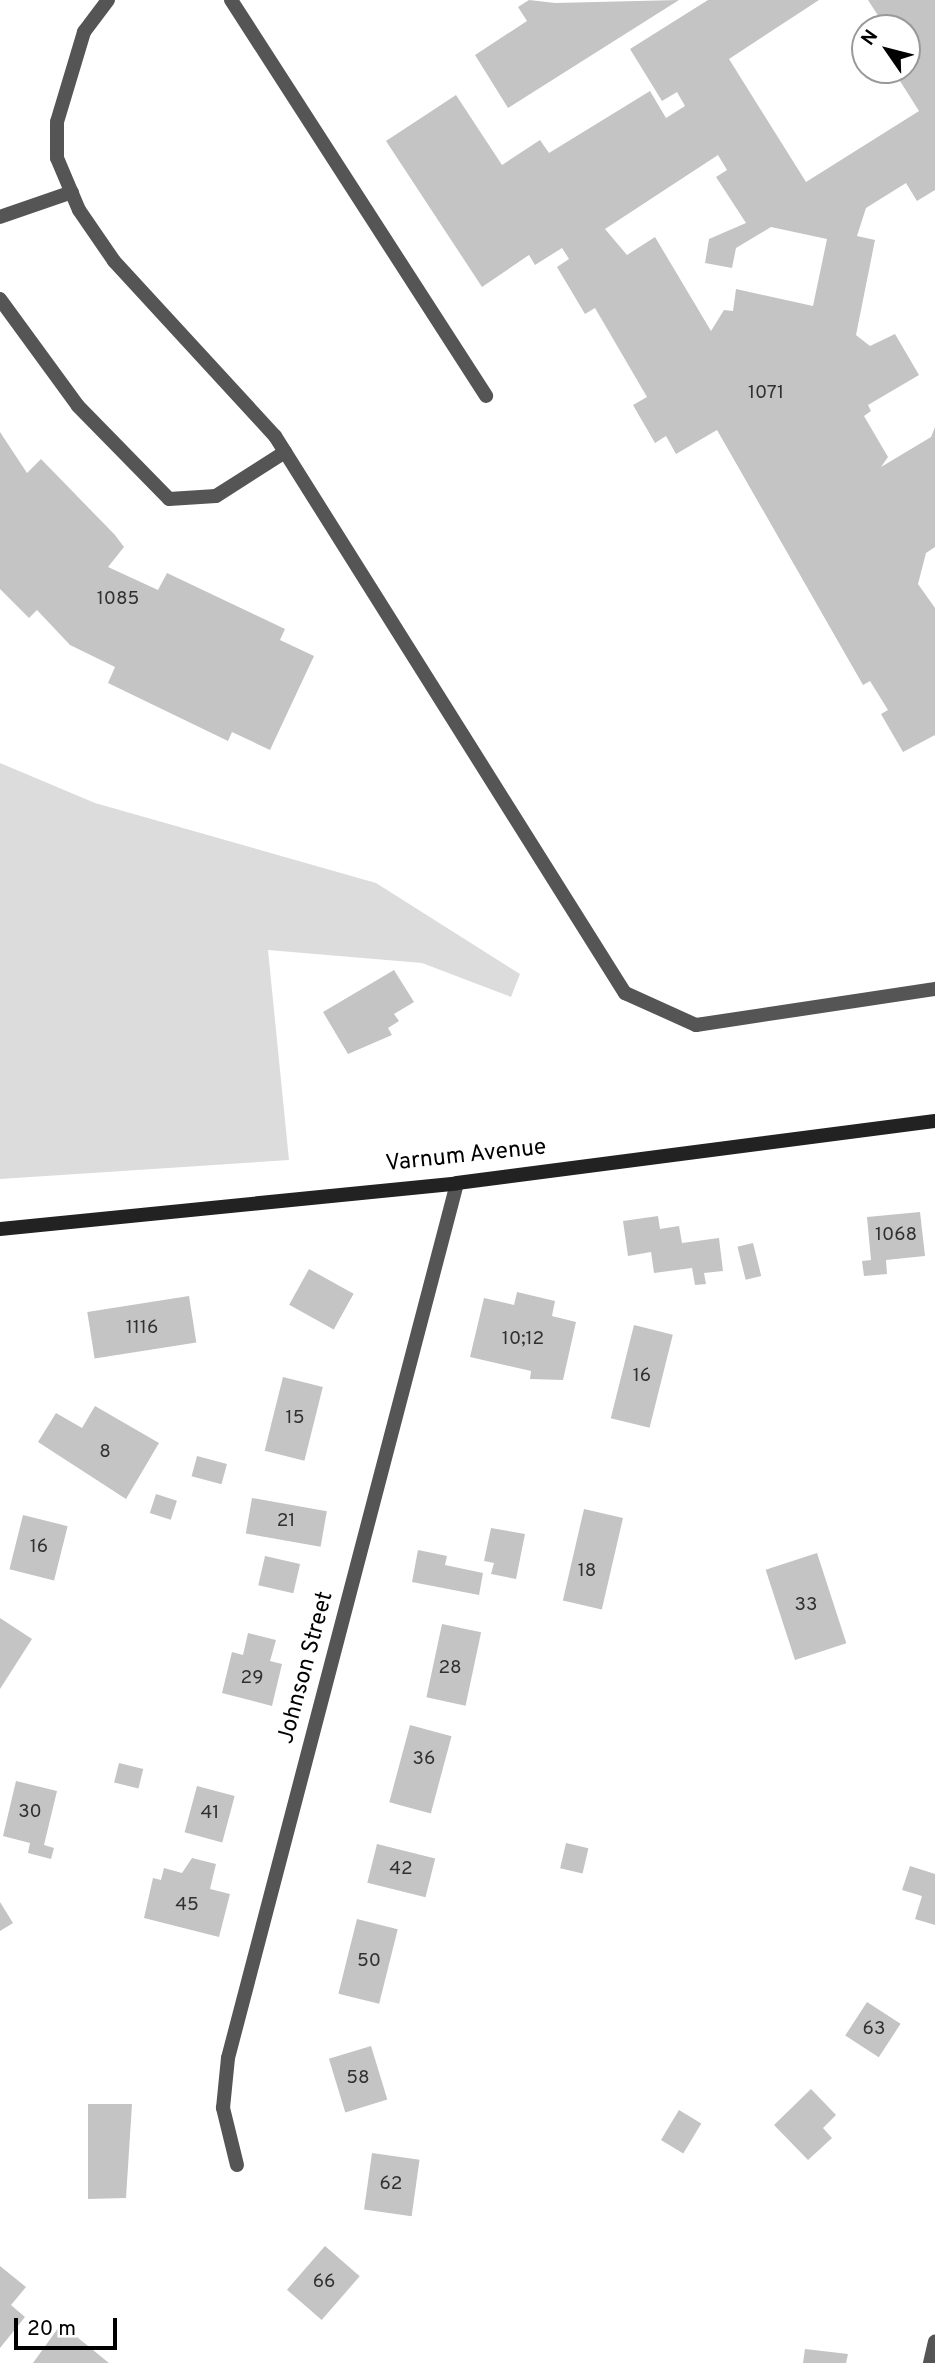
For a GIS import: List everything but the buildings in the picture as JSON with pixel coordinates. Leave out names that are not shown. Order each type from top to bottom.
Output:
[{"type":"main road","name":"Varnum Avenue","points":[[0,1229],[457,1183],[935,1121]]},
{"type":"street","points":[[108,0],[84,32],[57,122],[57,158],[72,192],[114,261],[285,452],[625,993],[696,1025],[935,989]]},
{"type":"street","points":[[232,0],[486,396]]},
{"type":"street","points":[[0,217],[72,192]]},
{"type":"street","points":[[0,299],[78,406],[169,499],[216,496],[285,452]]},
{"type":"street","name":"Johnson Street","points":[[237,2165],[223,2108],[228,2058],[457,1183]]},
{"type":"street","points":[[930,2363],[935,2342]]},
{"type":"shaded area","points":[[0,763],[95,803],[376,883],[520,974],[511,997],[422,963],[268,950],[289,1160],[0,1179]]}]
